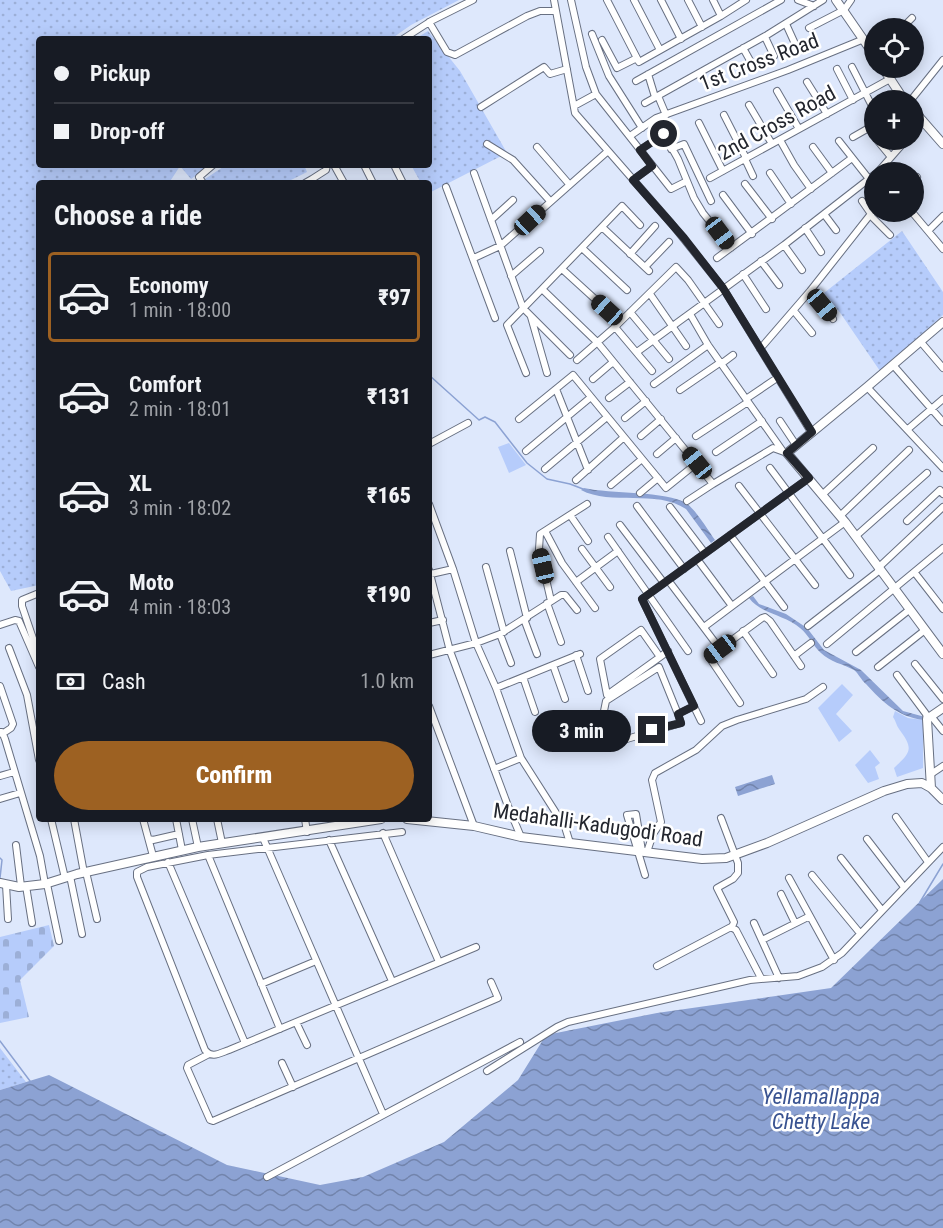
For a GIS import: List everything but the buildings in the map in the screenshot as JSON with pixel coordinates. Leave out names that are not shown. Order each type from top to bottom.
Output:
[{"type":"street","points":[[408,36],[429,22],[473,0]]},
{"type":"street","points":[[554,0],[575,113],[684,238],[723,288],[812,432]]},
{"type":"street","points":[[571,0],[586,68],[596,94],[670,189],[687,181]]},
{"type":"street","points":[[607,0],[639,62],[746,0]]},
{"type":"street","points":[[634,0],[660,50]]},
{"type":"street","points":[[661,0],[681,39]]},
{"type":"street","points":[[688,0],[702,27]]},
{"type":"street","points":[[713,0],[721,16]]},
{"type":"street","points":[[636,81],[781,0]]},
{"type":"street","points":[[798,0],[814,6]]},
{"type":"street","points":[[645,103],[765,37],[823,0]]},
{"type":"street","points":[[836,0],[864,39]]},
{"type":"street","points":[[809,28],[844,10],[851,0]]},
{"type":"street","points":[[429,22],[447,52],[454,55],[527,16],[540,11],[555,11]]},
{"type":"street","points":[[786,24],[796,46]]},
{"type":"street","points":[[592,34],[609,76],[642,128]]},
{"type":"street","points":[[765,37],[774,56]]},
{"type":"street","name":"1st Cross Road","points":[[630,136],[656,118],[788,70],[864,39]]},
{"type":"street","points":[[602,40],[617,68],[638,58]]},
{"type":"street","points":[[743,48],[752,64]]},
{"type":"street","points":[[919,90],[943,60]]},
{"type":"street","points":[[852,67],[864,90]]},
{"type":"street","points":[[481,107],[544,68],[550,74],[567,69]]},
{"type":"street","points":[[837,69],[853,100]]},
{"type":"street","points":[[648,74],[666,115]]},
{"type":"street","points":[[890,79],[897,90]]},
{"type":"street","name":"2nd Cross Road","points":[[871,90],[890,79]]},
{"type":"street","points":[[807,82],[827,114]]},
{"type":"street","points":[[777,91],[799,129]]},
{"type":"street","points":[[574,106],[596,94]]},
{"type":"street","name":"2nd Cross Road","points":[[710,178],[864,94]]},
{"type":"street","points":[[749,105],[772,144]]},
{"type":"street","points":[[724,115],[753,176]]},
{"type":"street","points":[[924,121],[943,144]]},
{"type":"street","points":[[699,123],[723,171]]},
{"type":"street","points":[[853,137],[864,131]]},
{"type":"street","points":[[640,150],[664,134],[703,213],[731,248]]},
{"type":"street","points":[[780,140],[811,189]]},
{"type":"street","points":[[839,141],[852,158],[864,166]]},
{"type":"street","points":[[487,144],[513,160],[550,201]]},
{"type":"street","points":[[671,150],[684,144],[711,201]]},
{"type":"street","points":[[537,147],[569,184]]},
{"type":"street","points":[[813,147],[832,173]]},
{"type":"street","points":[[885,150],[891,157]]},
{"type":"street","points":[[887,162],[897,150]]},
{"type":"street","points":[[474,258],[500,246],[608,151]]},
{"type":"street","points":[[717,258],[852,158]]},
{"type":"street","points":[[633,180],[652,166]]},
{"type":"street","points":[[200,180],[199,177],[210,168]]},
{"type":"street","points":[[314,180],[326,168]]},
{"type":"street","points":[[474,172],[523,308],[570,355]]},
{"type":"street","points":[[770,173],[791,204]]},
{"type":"street","points":[[637,352],[784,245],[864,183]]},
{"type":"street","points":[[745,184],[772,219]]},
{"type":"street","points":[[446,187],[495,318]]},
{"type":"street","points":[[723,195],[752,234]]},
{"type":"street","points":[[491,220],[513,200]]},
{"type":"street","points":[[526,373],[507,326],[622,206],[640,225]]},
{"type":"street","points":[[824,214],[836,230]]},
{"type":"street","points":[[760,349],[810,291],[870,215],[890,235]]},
{"type":"street","points":[[928,231],[943,216]]},
{"type":"street","points":[[920,222],[943,249]]},
{"type":"street","points":[[630,254],[655,226]]},
{"type":"street","points":[[602,228],[647,269],[669,242]]},
{"type":"street","points":[[805,228],[821,252]]},
{"type":"street","points":[[784,245],[801,270]]},
{"type":"street","points":[[582,248],[627,290]]},
{"type":"street","points":[[511,276],[540,251]]},
{"type":"street","points":[[762,261],[779,285]]},
{"type":"street","points":[[577,360],[598,343],[676,267],[718,324]]},
{"type":"street","points":[[562,269],[607,310]]},
{"type":"street","points":[[743,274],[766,309]]},
{"type":"street","points":[[542,289],[598,343],[713,484]]},
{"type":"street","points":[[810,291],[833,318]]},
{"type":"street","points":[[650,294],[686,346]]},
{"type":"street","points":[[794,310],[812,333]]},
{"type":"street","points":[[630,312],[669,359]]},
{"type":"street","points":[[690,314],[708,345],[784,451],[843,519],[943,654]]},
{"type":"street","points":[[531,316],[547,374]]},
{"type":"street","points":[[687,501],[773,448],[784,451],[796,445],[943,322]]},
{"type":"street","points":[[615,327],[652,371]]},
{"type":"street","points":[[920,341],[943,368]]},
{"type":"street","points":[[654,384],[708,345]]},
{"type":"street","points":[[680,390],[733,355]]},
{"type":"street","points":[[593,379],[614,362]]},
{"type":"street","points":[[893,365],[943,422]]},
{"type":"street","points":[[519,419],[573,375],[666,488],[697,463]]},
{"type":"street","points":[[696,436],[777,378]]},
{"type":"street","points":[[609,398],[630,382]]},
{"type":"street","points":[[867,387],[943,468]]},
{"type":"street","points":[[556,389],[588,470]]},
{"type":"street","points":[[525,451],[591,397]]},
{"type":"street","points":[[908,429],[943,399]]},
{"type":"street","points":[[625,418],[646,401]]},
{"type":"street","points":[[545,469],[607,417]]},
{"type":"street","points":[[641,436],[661,419]]},
{"type":"street","points":[[716,452],[762,421]]},
{"type":"street","points":[[780,421],[796,445]]},
{"type":"street","points":[[432,442],[468,423]]},
{"type":"street","points":[[576,480],[624,437]]},
{"type":"street","points":[[657,454],[676,438]]},
{"type":"street","points":[[823,494],[873,448]]},
{"type":"street","points":[[704,627],[823,539],[909,450]]},
{"type":"street","points":[[611,485],[642,459]]},
{"type":"street","points":[[770,468],[850,575]]},
{"type":"street","points":[[856,536],[927,473]]},
{"type":"street","points":[[640,493],[658,478]]},
{"type":"street","points":[[701,721],[642,599],[809,478]]},
{"type":"street","points":[[739,486],[815,585]]},
{"type":"street","points":[[907,521],[940,490],[943,494]]},
{"type":"street","points":[[561,642],[549,602],[539,549],[540,534],[587,504]]},
{"type":"street","points":[[637,506],[684,569]]},
{"type":"street","points":[[670,507],[705,554]]},
{"type":"street","points":[[808,626],[879,569],[943,507]]},
{"type":"street","points":[[432,512],[476,643],[496,688],[521,758],[565,827],[570,843]]},
{"type":"street","points":[[570,515],[588,541]]},
{"type":"street","points":[[620,525],[720,649]]},
{"type":"street","points":[[545,531],[562,563],[595,608]]},
{"type":"street","points":[[730,535],[784,607]]},
{"type":"street","points":[[608,537],[688,651]]},
{"type":"street","points":[[827,644],[943,548]]},
{"type":"street","points":[[582,549],[610,586]]},
{"type":"street","points":[[510,551],[537,654]]},
{"type":"street","points":[[576,582],[618,551]]},
{"type":"street","points":[[937,554],[943,561]]},
{"type":"street","points":[[697,559],[732,606]]},
{"type":"street","points":[[486,567],[511,663]]},
{"type":"street","points":[[432,572],[453,569]]},
{"type":"street","points":[[915,573],[943,609]]},
{"type":"street","points":[[432,579],[450,651],[521,837]]},
{"type":"street","points":[[36,594],[22,600],[24,614],[36,648]]},
{"type":"street","points":[[432,654],[450,651],[502,633],[561,595],[565,595],[577,610]]},
{"type":"street","points":[[856,652],[909,610]]},
{"type":"street","points":[[740,703],[709,657],[765,617],[801,666]]},
{"type":"street","points":[[0,625],[15,620],[19,621],[36,660]]},
{"type":"street","points":[[432,622],[443,620]]},
{"type":"street","points":[[660,657],[641,630],[600,658],[607,695],[660,657],[668,651]]},
{"type":"street","points":[[878,667],[925,630]]},
{"type":"street","points":[[743,631],[773,674]]},
{"type":"street","points":[[794,656],[811,643]]},
{"type":"street","points":[[9,648],[27,695],[36,744]]},
{"type":"street","points":[[496,688],[578,654],[588,691]]},
{"type":"street","points":[[915,664],[943,699]]},
{"type":"street","points":[[553,665],[565,699]]},
{"type":"street","points":[[659,667],[678,714],[681,723],[603,746],[599,736],[606,701],[659,667]]},
{"type":"street","points":[[897,675],[929,718],[943,731]]},
{"type":"street","points":[[523,677],[535,712]]},
{"type":"street","points":[[0,686],[13,724],[11,728],[1,733],[3,748],[14,772],[40,856],[59,941]]},
{"type":"street","points":[[642,851],[661,822],[652,780],[655,772],[696,750],[722,726],[806,699],[823,687]]},
{"type":"street","points":[[678,714],[694,706]]},
{"type":"street","points":[[929,718],[943,708]]},
{"type":"street","points":[[432,714],[474,825]]},
{"type":"street","points":[[929,718],[932,788],[943,800]]},
{"type":"street","points":[[494,769],[521,758]]},
{"type":"street","points":[[931,774],[943,766]]},
{"type":"street","points":[[0,776],[14,772]]},
{"type":"street","name":"Medahalli-Kadugodi Road","points":[[432,821],[474,825],[521,837],[702,859],[726,858],[767,843],[884,791],[907,784],[922,783],[932,788]]},
{"type":"street","points":[[0,799],[20,793]]},
{"type":"street","points":[[642,851],[627,815],[636,814],[642,851],[645,875]]},
{"type":"street","points":[[896,817],[928,862]]},
{"type":"street","points":[[657,966],[732,927],[734,922],[717,888],[733,879],[738,873],[738,863],[721,818]]},
{"type":"street","points":[[52,822],[82,934]]},
{"type":"street","points":[[75,822],[97,919]]},
{"type":"street","points":[[144,822],[153,856]]},
{"type":"street","points":[[177,822],[182,850]]},
{"type":"street","points":[[193,822],[198,847]]},
{"type":"street","points":[[218,822],[222,843]]},
{"type":"street","points":[[305,822],[307,832]]},
{"type":"street","points":[[8,920],[3,884],[23,886],[46,884],[153,856],[222,843],[307,832],[344,822]]},
{"type":"street","points":[[402,832],[208,855],[168,862],[137,872],[205,1050],[213,1056],[476,947]]},
{"type":"street","points":[[383,833],[440,962]]},
{"type":"street","points":[[149,839],[179,834]]},
{"type":"street","points":[[263,838],[383,1114]]},
{"type":"street","points":[[867,839],[904,887]]},
{"type":"street","points":[[329,840],[392,981]]},
{"type":"street","points":[[16,845],[32,923]]},
{"type":"street","points":[[487,1071],[568,1022],[761,978],[798,976],[822,967],[834,960],[943,847]]},
{"type":"street","points":[[208,855],[280,1029]]},
{"type":"street","points":[[841,858],[881,909]]},
{"type":"street","points":[[168,862],[245,1043]]},
{"type":"street","points":[[812,875],[859,932]]},
{"type":"street","points":[[789,878],[834,960]]},
{"type":"street","points":[[781,894],[795,923]]},
{"type":"street","points":[[762,940],[810,916]]},
{"type":"street","points":[[754,923],[779,978]]},
{"type":"street","points":[[732,927],[736,930],[761,978]]},
{"type":"street","points":[[261,984],[316,961]]},
{"type":"street","points":[[209,1054],[188,1065],[187,1068],[212,1121],[498,998],[491,982]]},
{"type":"street","points":[[296,1022],[307,1045]]},
{"type":"street","points":[[267,1177],[520,1042]]},
{"type":"street","points":[[282,1063],[293,1087]]},
{"type":"green space","points":[[0,0],[459,0],[411,25],[395,36],[36,36],[36,168],[179,168],[171,180],[36,180],[36,586],[11,591],[0,571]]},
{"type":"green space","points":[[428,31],[432,36],[420,36]]},
{"type":"green space","points":[[432,36],[460,71],[507,153],[432,191],[432,180],[419,180],[413,168],[432,168]]},
{"type":"green space","points":[[182,168],[207,168],[191,179]]},
{"type":"green space","points":[[222,168],[305,168],[307,172],[291,180],[205,179]]},
{"type":"green space","points":[[902,231],[943,292],[943,315],[880,371],[824,293]]},
{"type":"green space","points":[[509,443],[526,465],[509,473],[498,447]]},
{"type":"green space","points":[[842,684],[853,695],[836,714],[852,731],[839,742],[818,708]]},
{"type":"green space","points":[[895,711],[908,718],[923,720],[923,768],[897,777],[894,768],[907,754],[908,746],[893,717]]},
{"type":"green space","points":[[870,750],[880,763],[875,767],[879,779],[868,783],[855,765]]},
{"type":"green space","points":[[49,925],[54,946],[20,980],[29,1017],[0,1023],[0,937]]},
{"type":"green space","points":[[0,1048],[26,1082],[0,1090]]},
{"type":"water","points":[[584,488],[677,499],[694,510],[715,540],[711,543],[686,509],[674,503],[648,498],[593,495],[581,490]]},
{"type":"water","points":[[753,596],[759,604],[786,614],[807,628],[824,650],[861,670],[903,711],[925,717],[923,720],[906,716],[885,703],[854,670],[825,656],[800,628],[760,608],[749,598]]},
{"type":"water","points":[[772,775],[775,784],[738,796],[735,787]]},
{"type":"water","name":"Yellamallappa Chetty Lake","points":[[943,879],[943,1228],[0,1228],[0,1090],[49,1075],[227,1165],[320,1185],[363,1177],[444,1142],[518,1080],[546,1035],[657,1013],[831,988]]},
{"type":"waterway","points":[[432,378],[479,420],[485,417],[495,422],[527,463],[547,479],[583,489]]},
{"type":"waterway","points":[[0,858],[2,860],[0,878]]},
{"type":"waterway","points":[[920,902],[943,864]]},
{"type":"waterway","points":[[0,1041],[30,1081]]},
{"type":"route","points":[[652,730],[681,723],[678,714],[694,706],[642,599],[809,478],[787,453],[812,432],[723,288],[684,238],[633,180],[652,166],[640,150],[664,134]]}]
